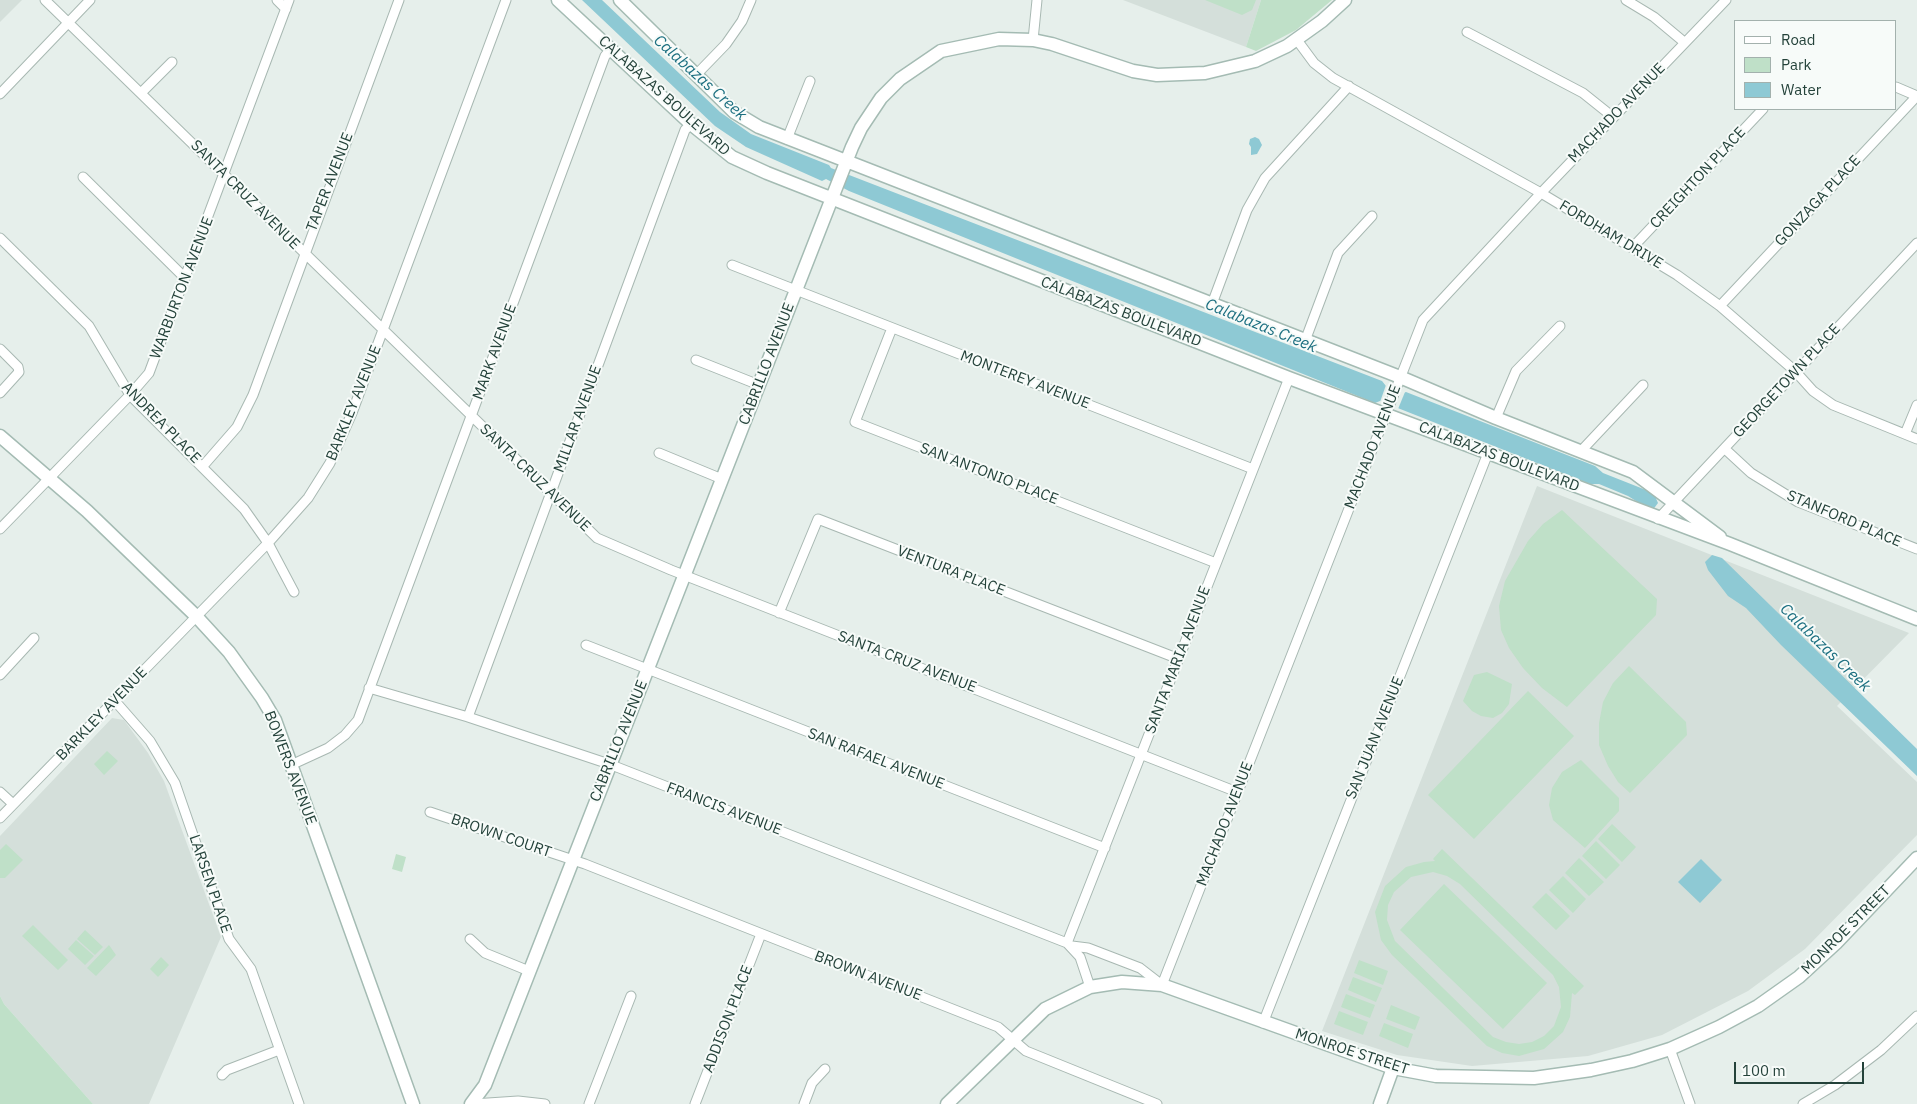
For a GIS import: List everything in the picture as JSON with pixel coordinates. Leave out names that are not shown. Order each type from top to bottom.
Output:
[{"type":"street","name":"SANTA CRUZ AVENUE","points":[[45,0],[142,92],[304,254],[597,538],[779,613],[1237,792]]},
{"type":"street","points":[[0,94],[90,0]]},
{"type":"street","points":[[277,0],[288,4]]},
{"type":"street","name":"TAPER AVENUE","points":[[203,466],[237,427],[253,395],[399,0]]},
{"type":"street","name":"BARKLEY AVENUE","points":[[0,818],[116,701],[268,542],[308,498],[330,463],[352,414],[506,0]]},
{"type":"street","name":"CALABAZAS BOULEVARD","points":[[558,0],[691,124],[732,156],[831,200],[1289,378],[1387,409],[1488,453],[1658,519],[1730,544],[1917,619]]},
{"type":"street","points":[[696,75],[726,44],[742,21],[751,0]]},
{"type":"street","points":[[1034,40],[1037,0]]},
{"type":"street","name":"CABRILLO AVENUE","points":[[472,1104],[485,1085],[831,200],[861,128],[881,98],[900,79],[942,51],[999,39],[1034,40],[1157,75],[1205,73],[1255,61],[1298,40],[1322,22],[1344,0]]},
{"type":"street","points":[[1626,0],[1654,17],[1684,42]]},
{"type":"street","name":"MACHADO AVENUE","points":[[1162,985],[1423,320],[1541,193],[1726,0]]},
{"type":"street","name":"CALABAZAS BOULEVARD","points":[[625,2],[734,112],[759,127],[787,139],[842,173],[1212,304],[1305,341],[1398,383],[1496,418],[1633,472],[1730,544]]},
{"type":"street","name":"WARBURTON AVENUE","points":[[0,529],[130,395],[148,373],[186,278],[288,4]]},
{"type":"street","points":[[1467,32],[1583,92],[1613,117]]},
{"type":"street","name":"FORDHAM DRIVE","points":[[1298,40],[1317,66],[1633,247],[1720,306],[1795,371],[1813,391],[1833,405],[1917,439]]},
{"type":"street","name":"MARK AVENUE","points":[[291,765],[328,748],[345,735],[358,720],[605,56],[611,49]]},
{"type":"street","points":[[142,92],[172,62]]},
{"type":"street","points":[[787,139],[810,81]]},
{"type":"street","points":[[1212,304],[1247,210],[1266,178],[1349,86]]},
{"type":"street","points":[[1897,88],[1917,96]]},
{"type":"street","name":"GONZAGA PLACE","points":[[1720,306],[1917,96]]},
{"type":"street","name":"CREIGHTON PLACE","points":[[1633,247],[1762,110]]},
{"type":"street","name":"MILLAR AVENUE","points":[[468,716],[685,130],[691,124]]},
{"type":"street","points":[[83,177],[186,278]]},
{"type":"street","points":[[1305,341],[1338,253],[1372,216]]},
{"type":"street","name":"ANDREA PLACE","points":[[0,238],[89,326],[130,395],[244,509],[268,542],[294,592]]},
{"type":"street","name":"GEORGETOWN PLACE","points":[[1658,519],[1725,449],[1795,371],[1917,244]]},
{"type":"street","name":"MONTEREY AVENUE","points":[[732,265],[1253,469]]},
{"type":"street","points":[[1496,418],[1516,371],[1560,326]]},
{"type":"street","name":"SAN ANTONIO PLACE","points":[[892,328],[855,422],[1216,563]]},
{"type":"street","points":[[0,349],[18,367],[18,372],[0,393]]},
{"type":"street","points":[[696,360],[759,386]]},
{"type":"street","name":"SANTA MARIA AVENUE","points":[[1070,945],[1104,848],[1289,378]]},
{"type":"street","points":[[1581,451],[1643,385]]},
{"type":"street","points":[[1905,434],[1917,405]]},
{"type":"street","name":"BOWERS AVENUE","points":[[0,436],[87,511],[196,616],[229,652],[262,698],[275,720],[413,1104]]},
{"type":"street","name":"STANFORD PLACE","points":[[1725,449],[1751,473],[1798,502],[1917,549]]},
{"type":"street","points":[[659,453],[722,479]]},
{"type":"street","name":"SAN JUAN AVENUE","points":[[1263,1023],[1488,453]]},
{"type":"street","name":"VENTURA PLACE","points":[[779,613],[818,519],[1179,659]]},
{"type":"street","points":[[0,675],[34,638]]},
{"type":"street","name":"SAN RAFAEL AVENUE","points":[[586,645],[1104,848]]},
{"type":"street","name":"FRANCIS AVENUE","points":[[369,688],[468,716],[609,764],[1070,945],[1088,948],[1140,968],[1162,985]]},
{"type":"street","name":"LARSEN PLACE","points":[[116,701],[150,741],[175,783],[229,939],[251,969],[299,1104]]},
{"type":"street","points":[[0,792],[13,804]]},
{"type":"street","name":"BROWN COURT","points":[[430,812],[572,860]]},
{"type":"street","name":"MONROE STREET","points":[[948,1104],[1012,1039],[1045,1009],[1090,987],[1122,982],[1162,985],[1263,1023],[1393,1068],[1436,1076],[1534,1078],[1591,1070],[1632,1061],[1670,1049],[1714,1030],[1750,1010],[1799,977],[1836,943],[1917,858]]},
{"type":"street","name":"BROWN AVENUE","points":[[572,860],[998,1027],[1026,1051],[1157,1104]]},
{"type":"street","name":"ADDISON PLACE","points":[[696,1104],[761,934]]},
{"type":"street","points":[[470,939],[485,953],[528,971]]},
{"type":"street","points":[[1070,945],[1086,970],[1090,987]]},
{"type":"street","points":[[589,1104],[631,996]]},
{"type":"street","points":[[1804,1104],[1835,1086],[1881,1050],[1917,1016]]},
{"type":"street","points":[[1670,1049],[1690,1104]]},
{"type":"street","points":[[222,1075],[227,1070],[279,1050]]},
{"type":"street","points":[[1380,1104],[1393,1068]]},
{"type":"street","points":[[804,1104],[812,1083],[824,1069]]},
{"type":"street","points":[[472,1104],[518,1101],[545,1104]]},
{"type":"shaded area","points":[[0,0],[22,0],[0,22]]},
{"type":"shaded area","points":[[1123,0],[1261,0],[1246,47]]},
{"type":"shaded area","points":[[1537,486],[1909,633],[1837,706],[1917,782],[1917,835],[1805,949],[1748,991],[1662,1035],[1588,1056],[1472,1066],[1397,1055],[1322,1031]]},
{"type":"shaded area","points":[[112,718],[124,720],[148,753],[164,781],[221,937],[149,1104],[93,1104],[4,1004],[0,996],[0,836]]},
{"type":"green space","points":[[1205,0],[1256,0],[1252,10],[1242,15]]},
{"type":"green space","points":[[1261,0],[1332,0],[1296,30],[1256,51],[1246,47]]},
{"type":"green space","points":[[1562,510],[1657,599],[1656,615],[1567,707],[1542,688],[1523,668],[1509,648],[1501,630],[1499,606],[1505,581],[1528,541],[1543,524]]},
{"type":"green space","points":[[1629,666],[1686,722],[1687,735],[1630,793],[1618,782],[1608,766],[1599,745],[1599,723],[1603,702],[1613,683]]},
{"type":"green space","points":[[1487,672],[1512,684],[1509,704],[1502,713],[1493,718],[1481,716],[1472,711],[1463,701],[1474,675]]},
{"type":"green space","points":[[1528,691],[1574,736],[1474,839],[1428,795]]},
{"type":"green space","points":[[107,751],[118,761],[104,775],[94,764]]},
{"type":"green space","points":[[1581,760],[1619,798],[1619,811],[1585,848],[1553,820],[1549,805],[1552,788],[1562,772]]},
{"type":"green space","points":[[1612,824],[1636,847],[1622,862],[1598,839]]},
{"type":"green space","points":[[1596,841],[1620,865],[1606,879],[1582,856]]},
{"type":"green space","points":[[6,844],[23,860],[5,878],[0,878],[0,850]]},
{"type":"green space","points":[[1442,849],[1584,986],[1575,995],[1572,993],[1570,1017],[1563,1032],[1544,1049],[1519,1056],[1502,1053],[1487,1046],[1392,955],[1381,940],[1375,912],[1385,886],[1406,867],[1435,861],[1433,859]],"holes":[[[1433,872],[1447,876],[1460,884],[1553,975],[1559,987],[1561,1007],[1554,1026],[1544,1036],[1532,1042],[1519,1044],[1493,1037],[1395,941],[1387,920],[1388,905],[1394,892],[1411,877]]]},
{"type":"green space","points":[[396,854],[406,857],[402,872],[392,869]]},
{"type":"green space","points":[[1579,858],[1604,882],[1589,896],[1565,873]]},
{"type":"green space","points":[[1563,876],[1586,899],[1573,913],[1549,890]]},
{"type":"green space","points":[[1444,884],[1547,983],[1503,1029],[1400,930]]},
{"type":"green space","points":[[1546,893],[1570,916],[1556,930],[1532,907]]},
{"type":"green space","points":[[33,925],[68,960],[58,970],[22,936]]},
{"type":"green space","points":[[85,930],[103,947],[95,955],[77,939]]},
{"type":"green space","points":[[76,940],[94,956],[85,965],[68,949]]},
{"type":"green space","points":[[109,945],[116,955],[96,976],[87,968]]},
{"type":"green space","points":[[161,957],[169,965],[158,977],[150,969]]},
{"type":"green space","points":[[1359,960],[1388,971],[1383,985],[1354,973]]},
{"type":"green space","points":[[1353,977],[1382,988],[1376,1002],[1348,990]]},
{"type":"green space","points":[[1346,994],[1375,1005],[1370,1018],[1341,1007]]},
{"type":"green space","points":[[0,996],[4,1004],[93,1104],[0,1104]]},
{"type":"green space","points":[[1391,1005],[1420,1017],[1415,1030],[1386,1019]]},
{"type":"green space","points":[[1339,1011],[1368,1022],[1363,1035],[1334,1024]]},
{"type":"green space","points":[[1384,1023],[1413,1034],[1408,1048],[1379,1036]]},
{"type":"water","points":[[582,0],[602,0],[720,112],[751,134],[829,165],[831,168],[1382,381],[1386,386],[1403,393],[1406,392],[1595,466],[1603,473],[1646,490],[1655,496],[1658,503],[1652,511],[1628,496],[1599,484],[1590,484],[1380,401],[1375,403],[849,191],[826,179],[822,181],[746,147],[715,126]]},
{"type":"water","points":[[1255,137],[1259,139],[1262,145],[1257,154],[1251,155],[1250,139]]},
{"type":"water","points":[[1712,555],[1722,558],[1917,749],[1917,776],[1781,645],[1746,608],[1728,596],[1708,570],[1705,562]]},
{"type":"water","points":[[1701,859],[1722,880],[1700,903],[1678,882]]},
{"type":"pier","points":[[1386,385],[1405,392],[1398,409],[1380,402]]},
{"type":"water label","name":"Calabazas Creek","points":[[700,78]]},
{"type":"water label","name":"Calabazas Creek","points":[[1261,326]]},
{"type":"water label","name":"Calabazas Creek","points":[[1825,648]]}]
